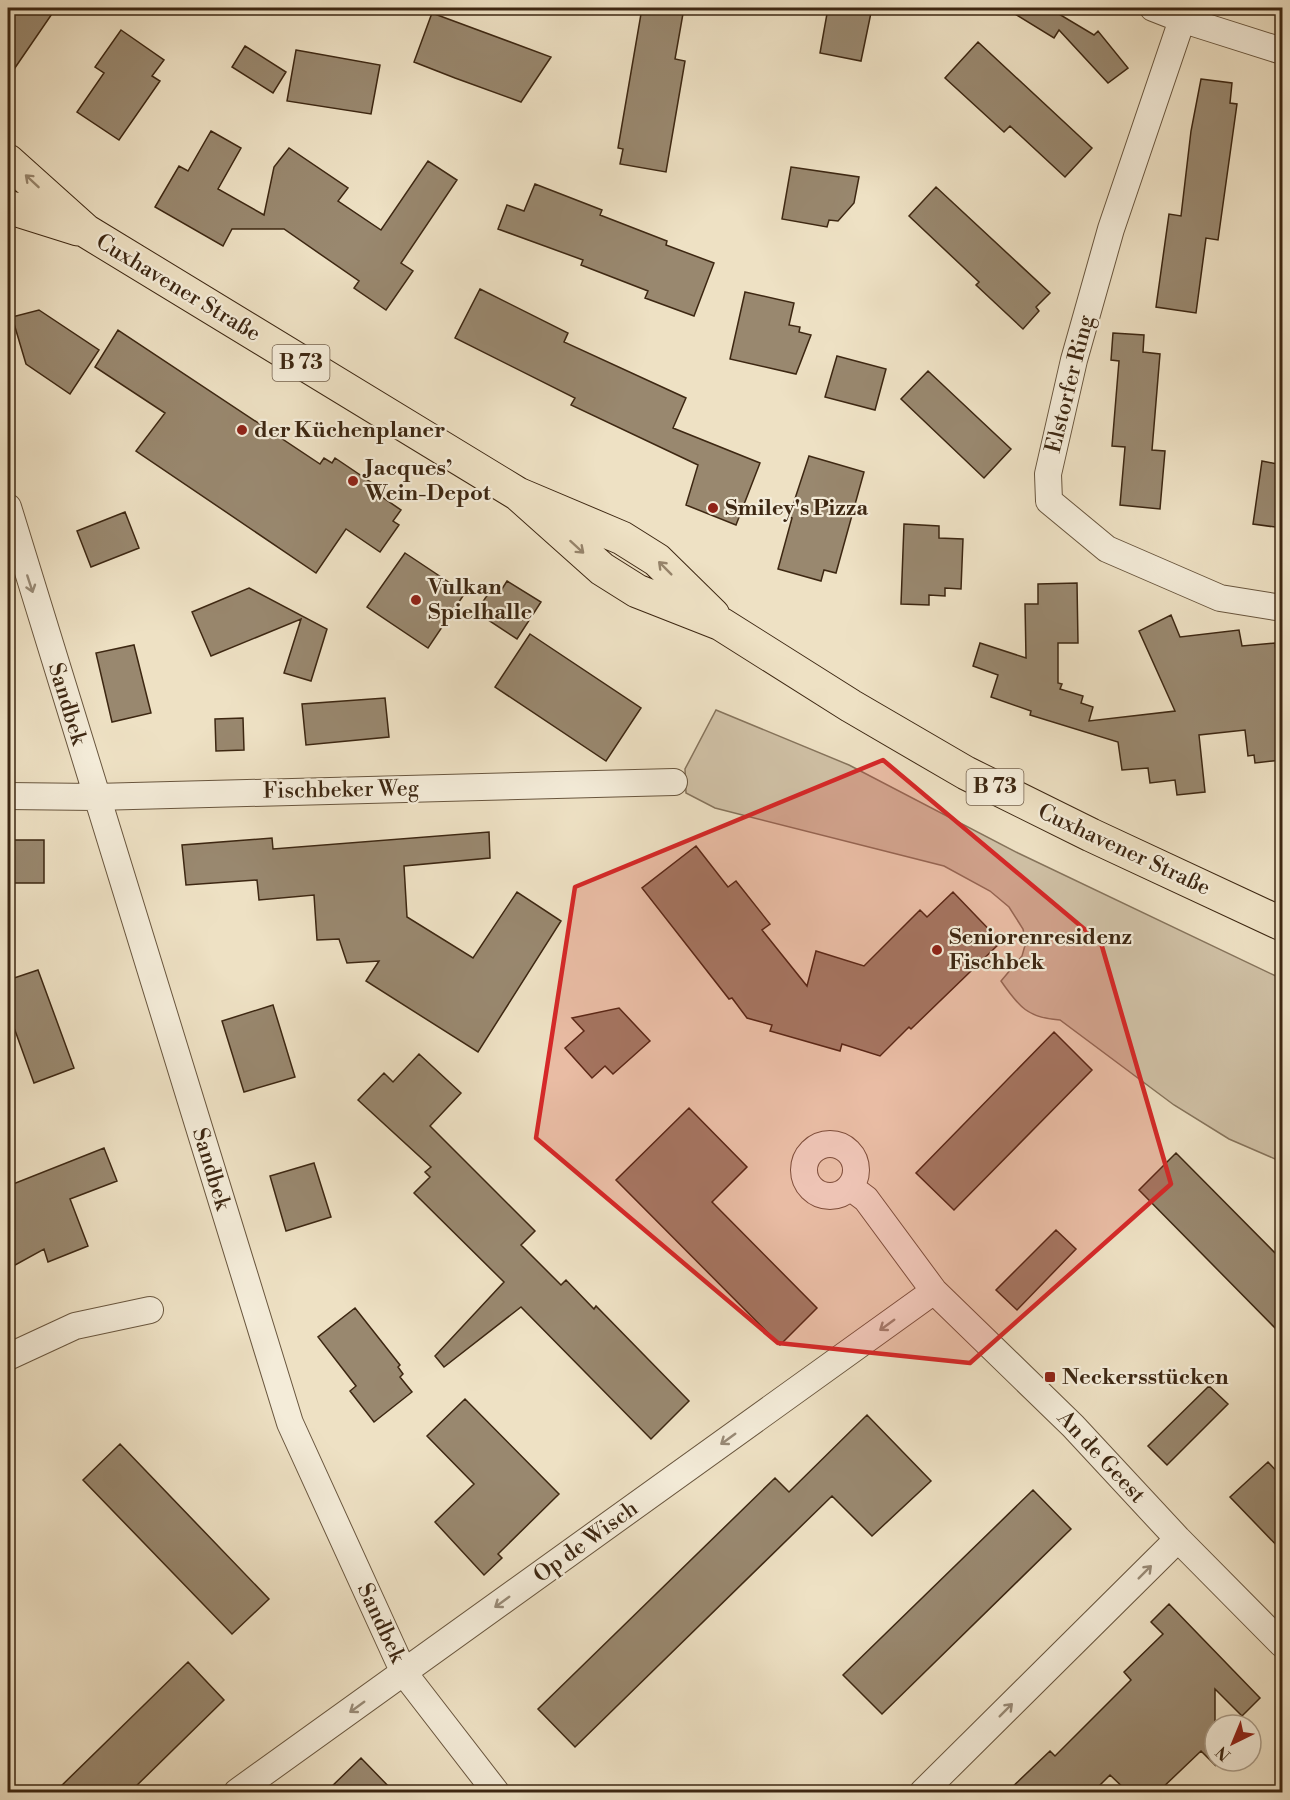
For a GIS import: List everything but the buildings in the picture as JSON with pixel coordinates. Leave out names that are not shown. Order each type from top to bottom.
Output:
[{"type":"main road","name":"Cuxhavener Straße","points":[[8,161],[86,231],[518,494],[602,569],[637,591],[721,624],[851,706],[966,773],[1090,835],[1282,924]]},
{"type":"main road","name":"Cuxhavener Straße","points":[[8,207],[86,231]]},
{"type":"street","points":[[1153,8],[1184,14],[1282,51]]},
{"type":"street","name":"Elstorfer Ring","points":[[1184,14],[1111,229],[1074,360],[1048,474],[1049,501],[1107,549],[1220,598],[1282,608]]},
{"type":"street","name":"Sandbek","points":[[8,507],[95,796],[290,1423],[404,1673],[496,1792]]},
{"type":"street","name":"Fischbeker Weg","points":[[8,796],[95,796],[674,782]]},
{"type":"street","name":"An de Geest","points":[[850,1187],[866,1199],[934,1291],[1073,1426],[1178,1539],[1282,1644]]},
{"type":"street","name":"Op de Wisch","points":[[237,1792],[934,1291]]},
{"type":"street","points":[[8,1356],[75,1326],[150,1310]]},
{"type":"street","points":[[922,1792],[1178,1539]]},
{"type":"highlighted area","points":[[883,760],[1101,943],[1171,1184],[970,1363],[778,1343],[536,1138],[575,887]]},
{"type":"shaded area","points":[[716,710],[849,765],[1018,853],[1282,979],[1282,1162],[1229,1139],[1174,1105],[1060,1020],[1040,1017],[1025,1010],[1001,981],[1022,956],[1026,942],[1023,929],[1009,907],[990,891],[944,866],[715,808],[686,793],[685,769]]},
{"type":"place","name":"der Küchenplaner","points":[[242,430]]},
{"type":"place","name":"Jacques’ Wein-Depot","points":[[353,481]]},
{"type":"place","name":"Smiley's Pizza","points":[[713,508]]},
{"type":"place","name":"Vulkan Spielhalle","points":[[416,600]]},
{"type":"place","name":"Seniorenresidenz Fischbek","points":[[937,950]]},
{"type":"place","name":"Neckersstücken","points":[[1050,1377]]}]
